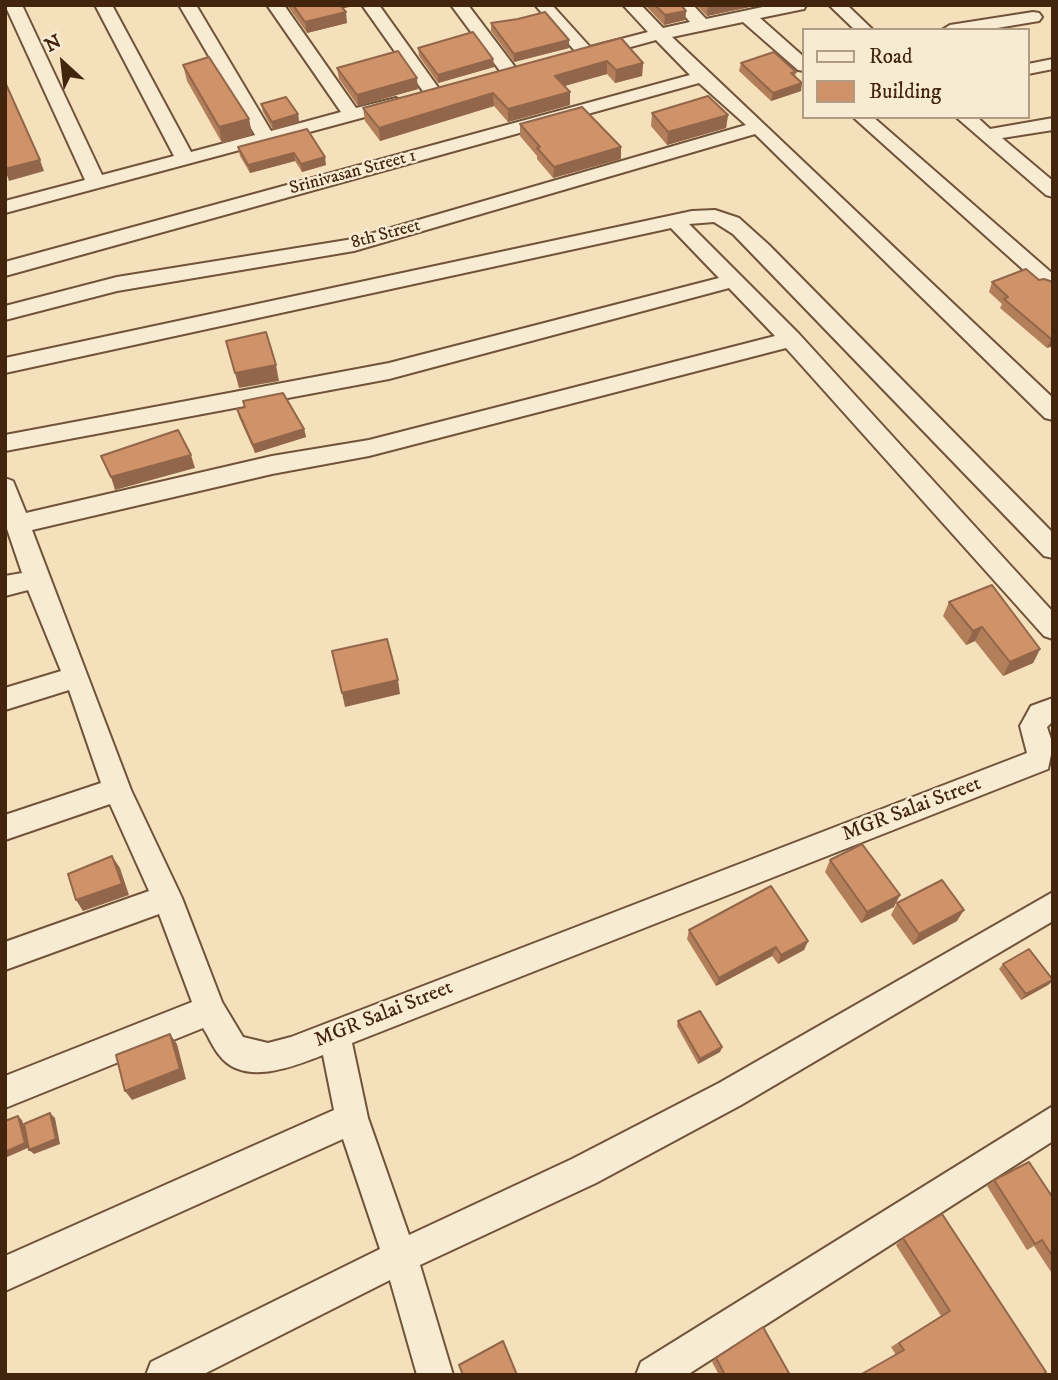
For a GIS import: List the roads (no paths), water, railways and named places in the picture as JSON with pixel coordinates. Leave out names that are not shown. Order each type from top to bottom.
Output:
[{"type":"street","points":[[13,5],[97,184]]},
{"type":"street","points":[[103,5],[186,160]]},
{"type":"street","points":[[187,5],[267,140]]},
{"type":"street","points":[[275,5],[352,115]]},
{"type":"street","points":[[7,202],[97,184],[267,140],[439,91],[370,5]]},
{"type":"street","points":[[459,5],[515,70],[483,78]]},
{"type":"street","points":[[543,5],[587,54]]},
{"type":"street","points":[[631,5],[702,77],[759,127],[1053,412]]},
{"type":"street","points":[[683,5],[703,26]]},
{"type":"street","points":[[561,60],[659,34],[747,16],[769,8],[798,5]]},
{"type":"street","points":[[837,5],[863,28]]},
{"type":"street","points":[[747,16],[802,64]]},
{"type":"street","points":[[963,28],[1033,17]]},
{"type":"street","points":[[1030,69],[1053,64]]},
{"type":"street","name":"Srinivasan Street 1","points":[[5,269],[702,77]]},
{"type":"street","points":[[864,119],[1053,285]]},
{"type":"street","points":[[967,119],[1051,188]]},
{"type":"street","points":[[986,135],[1053,124]]},
{"type":"street","name":"8th Street","points":[[5,313],[117,284],[354,245],[759,127]]},
{"type":"street","points":[[5,366],[704,214],[724,217],[762,250],[1053,549]]},
{"type":"street","points":[[675,222],[791,339],[1053,629]]},
{"type":"street","points":[[5,443],[389,371],[732,281]]},
{"type":"street","points":[[19,524],[272,465],[369,448],[791,339]]},
{"type":"street","name":"MGR Salai Street","points":[[6,491],[36,579],[77,677],[117,790],[167,898],[210,1010],[232,1048],[246,1055],[268,1058],[292,1052],[1038,761],[1041,750],[1033,726],[1040,714],[1053,709]]},
{"type":"street","points":[[5,586],[36,579]]},
{"type":"street","points":[[5,699],[77,677]]},
{"type":"street","points":[[5,828],[117,790]]},
{"type":"street","points":[[5,956],[167,898]]},
{"type":"street","points":[[164,1375],[400,1257],[584,1171],[730,1094],[1053,905]]},
{"type":"street","points":[[5,1092],[210,1010]]},
{"type":"street","points":[[334,1034],[352,1118],[400,1257],[435,1375]]},
{"type":"street","points":[[5,1274],[352,1118]]},
{"type":"street","points":[[653,1375],[1053,1122]]}]
